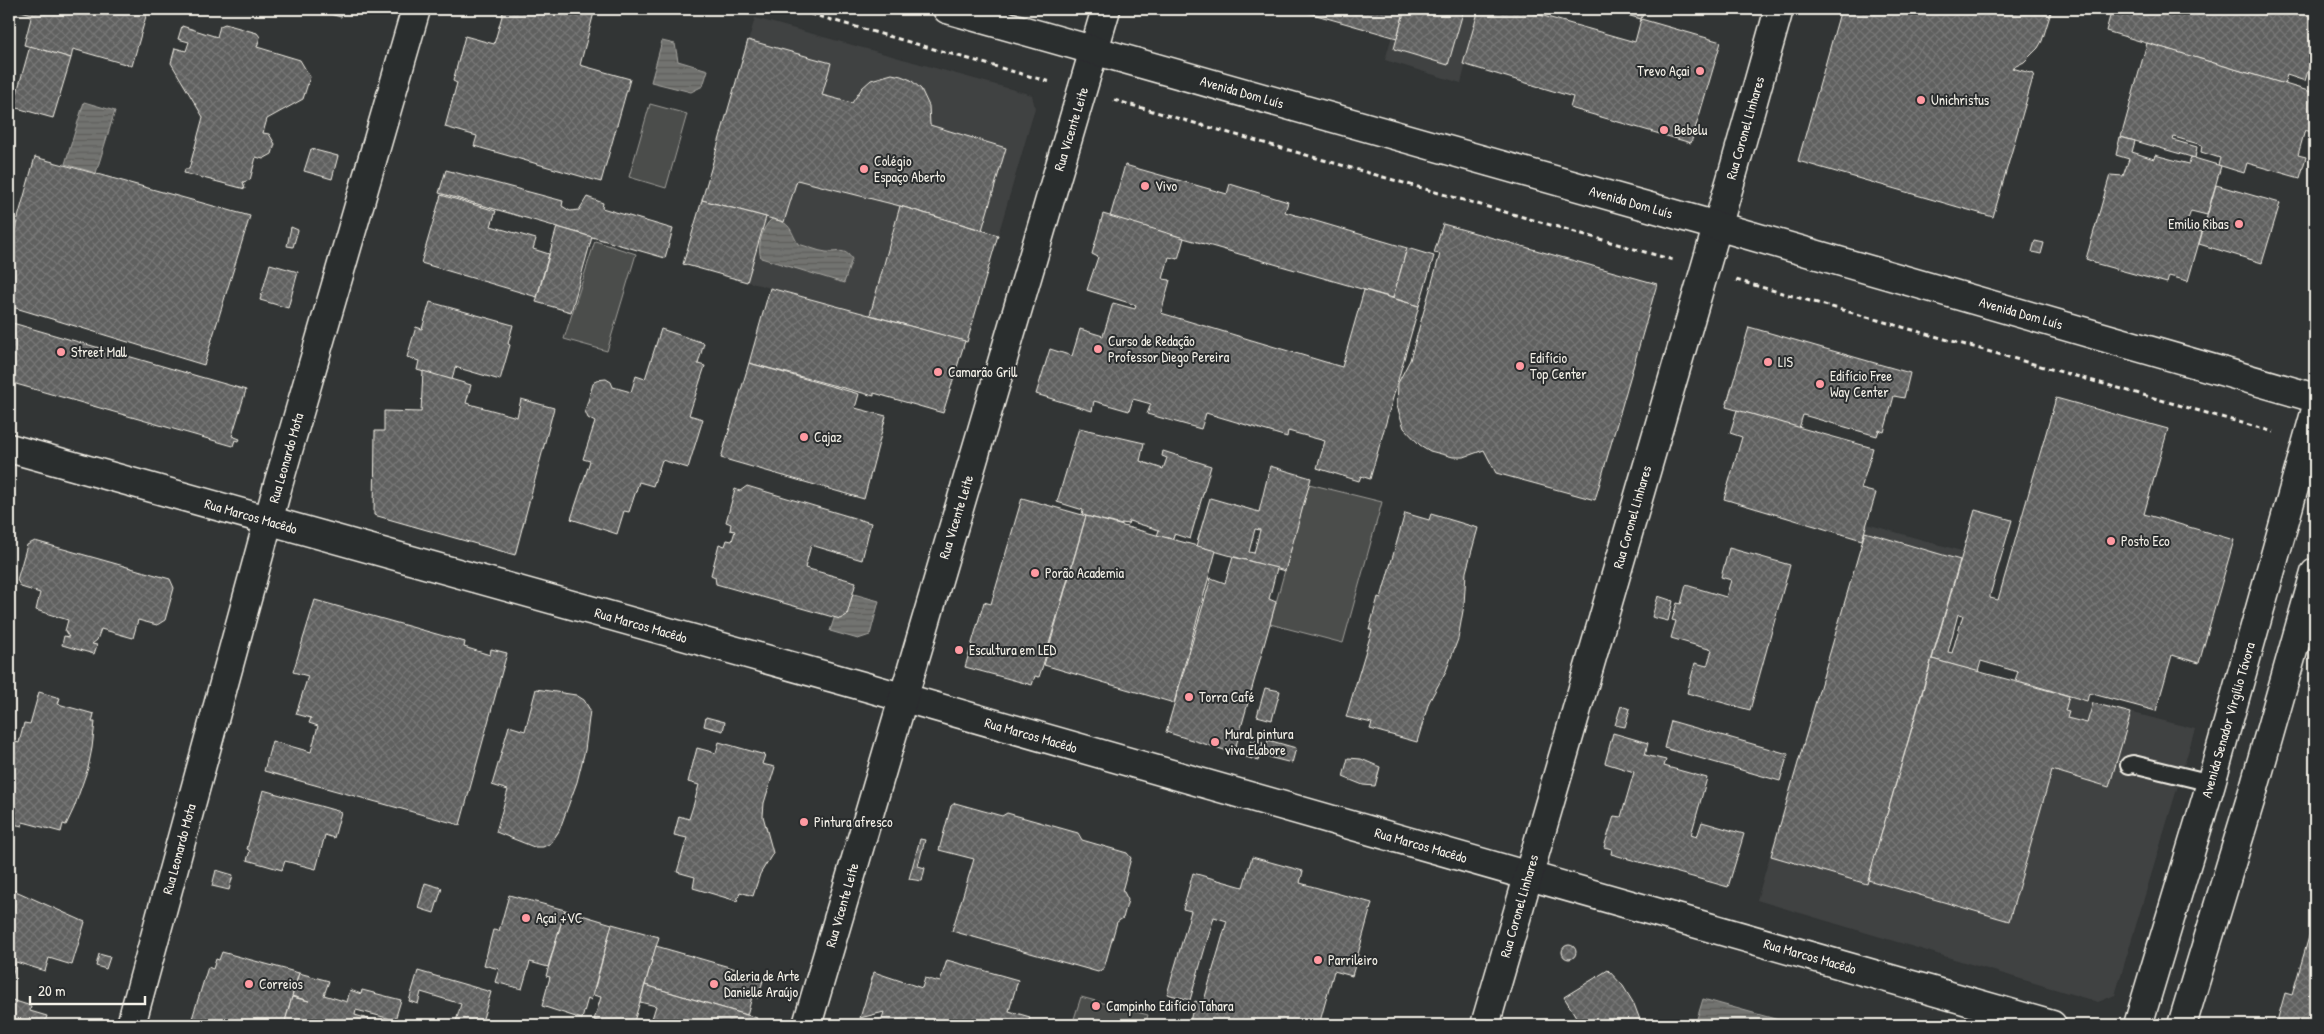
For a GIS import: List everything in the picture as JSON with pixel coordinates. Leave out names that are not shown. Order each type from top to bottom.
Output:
[{"type":"street","name":"Rua Leonardo Mota","points":[[131,1025],[269,521],[416,9]]},
{"type":"street","name":"Avenida Dom Luís","points":[[947,9],[1717,226],[2315,398]]},
{"type":"street","name":"Rua Vicente Leite","points":[[807,1025],[1106,9]]},
{"type":"street","name":"Rua Coronel Linhares","points":[[1485,1025],[1779,9]]},
{"type":"street","name":"Avenida Senador Virgílio Távora","points":[[2138,1025],[2211,783],[2315,413]]},
{"type":"street","name":"Rua Marcos Macêdo","points":[[9,448],[902,698],[2052,1025]]},
{"type":"street","points":[[2182,1025],[2254,788],[2315,573]]},
{"type":"lane","points":[[2129,765],[2133,764],[2211,783]]},
{"type":"path","points":[[793,9],[1048,81]]},
{"type":"path","points":[[1109,98],[1676,262]]},
{"type":"path","points":[[1740,281],[2278,433]]},
{"type":"shaded area","points":[[1400,9],[1480,9],[1461,83],[1385,60]]},
{"type":"shaded area","name":"Colégio Espaço Aberto","points":[[755,18],[1032,95],[1035,108],[967,342],[683,264]]},
{"type":"shaded area","points":[[662,41],[675,44],[678,61],[708,70],[703,86],[691,92],[651,82]]},
{"type":"shaded area","points":[[84,102],[115,111],[96,173],[65,164]]},
{"type":"shaded area","points":[[650,104],[687,114],[666,188],[629,177]]},
{"type":"shaded area","points":[[772,219],[783,222],[791,231],[798,244],[823,251],[841,251],[849,255],[852,259],[844,283],[761,258],[761,237],[768,222]]},
{"type":"shaded area","points":[[595,241],[636,254],[607,351],[564,339]]},
{"type":"shaded area","points":[[1309,484],[1382,502],[1343,643],[1270,624]]},
{"type":"shaded area","points":[[1867,524],[1965,552],[1934,661],[2195,729],[2115,995],[2098,1002],[1757,900]]},
{"type":"shaded area","points":[[843,591],[879,601],[870,635],[858,639],[830,631]]},
{"type":"shaded area","name":"Campinho Edifício Tahara","points":[[1081,997],[1148,1015],[1145,1025],[1072,1025]]},
{"type":"shaded area","points":[[1703,999],[1786,1022],[1784,1025],[1707,1025],[1696,1022]]},
{"type":"building","points":[[13,9],[148,9],[132,66],[73,49],[71,58],[24,45],[32,14]]},
{"type":"building","points":[[311,9],[343,9],[341,17]]},
{"type":"building","points":[[504,9],[595,9],[580,65],[630,79],[601,182],[474,146],[477,136],[445,127],[457,83],[453,81],[465,36],[494,44]]},
{"type":"building","points":[[1295,9],[1405,9],[1397,38]]},
{"type":"building","points":[[1405,9],[1464,9],[1448,65],[1394,49]]},
{"type":"building","points":[[1479,9],[1527,9],[1526,11],[1635,42],[1641,19],[1721,42],[1691,143],[1570,108],[1573,97],[1463,64]]},
{"type":"building","points":[[1605,9],[1645,9],[1641,19]]},
{"type":"building","name":"Unichristus","points":[[1841,9],[2052,9],[2038,48],[2024,62],[2012,68],[2034,74],[1993,217],[1798,161]]},
{"type":"building","points":[[2112,9],[2315,9],[2315,48],[2305,81],[2287,75],[2284,84],[2106,31]]},
{"type":"building","points":[[225,24],[257,33],[260,37],[257,47],[300,60],[310,77],[303,99],[267,119],[263,133],[269,134],[275,144],[272,154],[263,159],[256,157],[250,180],[243,182],[245,189],[184,173],[185,169],[189,169],[203,117],[171,63],[175,48],[186,51],[189,42],[178,39],[182,26],[217,37],[220,26]]},
{"type":"building","points":[[748,40],[831,63],[822,95],[852,103],[862,88],[871,80],[892,74],[911,80],[921,89],[929,106],[930,125],[1006,148],[982,230],[900,206],[797,180],[784,222],[702,200]]},
{"type":"building","points":[[2147,43],[2315,93],[2314,133],[2305,130],[2298,155],[2306,157],[2300,178],[2247,163],[2244,173],[2218,165],[2220,158],[2201,152],[2202,145],[2174,137],[2173,140],[2197,147],[2195,158],[2121,137]]},
{"type":"building","points":[[30,46],[71,58],[53,118],[13,107]]},
{"type":"building","points":[[2120,137],[2135,141],[2132,152],[2154,159],[2155,155],[2189,164],[2191,157],[2221,166],[2207,215],[2191,211],[2185,227],[2202,232],[2188,281],[2169,276],[2167,283],[2094,263],[2086,259],[2110,175],[2123,176],[2129,159],[2116,155]]},
{"type":"building","points":[[311,149],[338,156],[332,179],[304,171]]},
{"type":"building","points":[[35,157],[250,216],[204,365],[9,306],[9,250]]},
{"type":"building","points":[[1125,165],[1227,194],[1230,184],[1288,202],[1285,212],[1407,248],[1393,298],[1110,217]]},
{"type":"building","points":[[446,170],[563,201],[562,206],[570,211],[579,210],[587,197],[603,203],[602,208],[673,229],[665,258],[439,193]]},
{"type":"building","name":"Emilio Ribas","points":[[2216,185],[2280,203],[2262,263],[2199,244]]},
{"type":"building","points":[[441,195],[496,211],[491,226],[536,239],[533,249],[549,254],[537,297],[421,263]]},
{"type":"building","points":[[702,200],[766,217],[747,282],[683,264]]},
{"type":"building","points":[[900,206],[998,235],[967,342],[870,315]]},
{"type":"building","points":[[1103,214],[1184,238],[1178,259],[1169,257],[1163,279],[1170,280],[1161,313],[1342,367],[1364,290],[1419,306],[1370,479],[1361,476],[1359,481],[1317,468],[1325,441],[1288,431],[1287,437],[1206,413],[1201,429],[1147,414],[1151,404],[1133,399],[1129,411],[1094,401],[1092,411],[1036,394],[1050,349],[1072,356],[1080,329],[1103,336],[1113,303],[1135,309],[1136,305],[1087,290],[1098,257],[1092,254]]},
{"type":"building","name":"Edifício Top Center","points":[[1443,224],[1657,284],[1595,500],[1496,473],[1484,450],[1464,457],[1453,457],[1430,451],[1420,445],[1404,428],[1397,406],[1398,383],[1410,360],[1440,254],[1434,253]]},
{"type":"building","points":[[291,227],[298,230],[293,247],[287,246]]},
{"type":"building","points":[[557,227],[592,237],[571,312],[536,302]]},
{"type":"building","points":[[2035,241],[2044,243],[2041,254],[2032,252]]},
{"type":"building","points":[[1407,248],[1434,256],[1419,306],[1393,298]]},
{"type":"building","points":[[270,264],[298,272],[288,308],[260,300]]},
{"type":"building","points":[[770,288],[965,341],[943,413],[874,393],[874,396],[749,363]]},
{"type":"building","points":[[430,302],[513,325],[508,344],[510,345],[500,380],[455,367],[452,380],[417,370],[419,361],[407,357],[416,327],[422,329]]},
{"type":"building","points":[[9,308],[13,309],[9,322]]},
{"type":"building","name":"Street Mall","points":[[9,322],[246,390],[232,436],[240,439],[239,441],[235,440],[233,446],[9,382]]},
{"type":"building","name":"Edifício Free Way Center","points":[[1749,327],[1910,373],[1904,398],[1894,396],[1884,432],[1879,430],[1877,436],[1803,415],[1799,428],[1726,407]]},
{"type":"building","points":[[661,329],[704,343],[698,364],[705,366],[689,415],[703,419],[688,468],[662,460],[653,486],[639,482],[629,512],[624,511],[617,534],[571,519],[590,461],[583,459],[595,422],[588,418],[585,411],[593,384],[596,380],[606,379],[611,382],[613,387],[631,392],[636,376],[645,379]]},
{"type":"building","name":"Cajaz","points":[[749,363],[859,394],[855,408],[886,416],[864,499],[721,458]]},
{"type":"building","points":[[423,371],[471,385],[466,403],[517,417],[521,399],[554,408],[515,555],[374,515],[375,431],[384,431],[384,411],[421,412]]},
{"type":"building","points":[[2056,398],[2168,429],[2144,514],[2234,540],[2199,663],[2172,655],[2156,711],[2089,693],[2087,701],[2015,680],[2018,672],[1981,661],[1978,672],[1932,659],[1975,510],[2012,520],[1990,595],[1990,598],[1998,600]],"holes":[[[1958,614],[1963,615],[1952,653],[1948,652]]]},
{"type":"building","points":[[1737,410],[1873,448],[1861,489],[1876,493],[1862,540],[1724,499],[1742,437],[1730,433]]},
{"type":"building","points":[[1079,428],[1144,443],[1140,461],[1163,469],[1167,458],[1162,456],[1163,451],[1211,466],[1190,539],[1174,534],[1173,539],[1157,536],[1159,530],[1129,521],[1128,524],[1122,523],[1122,525],[1082,515],[1083,510],[1057,502]]},
{"type":"building","points":[[1270,466],[1311,478],[1285,571],[1196,546],[1210,498],[1259,512]],"holes":[[[1255,529],[1260,530],[1254,553],[1249,552]]]},
{"type":"building","points":[[747,486],[871,523],[862,560],[811,545],[805,568],[856,582],[847,615],[840,619],[716,584],[715,577],[711,575],[719,544],[725,546],[727,540],[732,541],[735,531],[730,530],[731,524],[726,522],[735,489],[740,491]]},
{"type":"building","name":"Porão Academia","points":[[1022,498],[1086,516],[1043,665],[1039,677],[1035,676],[1032,685],[965,667],[984,602],[991,604]]},
{"type":"building","points":[[1405,513],[1429,520],[1431,514],[1478,528],[1466,572],[1464,605],[1458,639],[1446,671],[1429,702],[1417,742],[1370,729],[1372,723],[1346,717],[1372,630],[1369,630],[1378,597],[1381,598]]},
{"type":"building","points":[[1086,516],[1216,551],[1174,703],[1044,665]]},
{"type":"building","points":[[1865,532],[1960,560],[1867,884],[1771,856]]},
{"type":"building","points":[[35,541],[170,579],[174,588],[165,620],[157,625],[138,620],[133,638],[101,629],[97,640],[92,644],[97,645],[94,654],[62,645],[64,636],[69,637],[65,631],[68,620],[36,610],[40,593],[21,587],[17,580],[27,545]]},
{"type":"building","points":[[1729,548],[1790,565],[1750,710],[1687,693],[1695,663],[1707,666],[1712,650],[1671,638],[1676,621],[1672,620],[1677,603],[1681,604],[1686,585],[1726,597],[1731,580],[1721,577]]},
{"type":"building","points":[[1233,557],[1277,568],[1269,599],[1276,602],[1234,753],[1166,732],[1211,578],[1225,583]]},
{"type":"building","points":[[1658,596],[1673,601],[1668,621],[1652,617]]},
{"type":"building","points":[[315,600],[465,642],[464,647],[490,655],[491,649],[507,653],[460,825],[264,771],[272,741],[311,752],[318,726],[309,723],[311,718],[296,714],[308,676],[293,672]]},
{"type":"building","points":[[1932,659],[2069,696],[2065,711],[2069,712],[2067,718],[2087,723],[2093,703],[2131,713],[2109,787],[2052,770],[2009,921],[1868,880]]},
{"type":"building","points":[[1265,688],[1280,691],[1272,720],[1257,716]]},
{"type":"building","points":[[536,689],[576,695],[584,700],[590,710],[585,750],[577,782],[559,831],[551,843],[543,847],[534,847],[496,832],[508,790],[492,785],[509,726],[525,731]]},
{"type":"building","points":[[39,692],[60,698],[58,704],[94,714],[92,722],[95,722],[88,768],[74,808],[66,825],[63,824],[61,832],[23,822],[22,826],[9,823],[11,789],[9,789],[9,740],[19,743],[24,723],[30,724]]},
{"type":"building","points":[[1621,706],[1630,709],[1625,727],[1615,725]]},
{"type":"building","points":[[706,717],[725,722],[723,731],[704,726]]},
{"type":"building","points":[[1671,721],[1788,754],[1780,781],[1664,748]]},
{"type":"building","points":[[1613,733],[1648,743],[1645,755],[1666,760],[1664,766],[1707,778],[1691,835],[1697,837],[1702,822],[1744,834],[1728,887],[1611,854],[1612,849],[1604,847],[1614,816],[1621,817],[1634,772],[1605,763]]},
{"type":"building","points":[[1251,740],[1263,743],[1258,761],[1234,753],[1235,747],[1248,751]]},
{"type":"building","points":[[1268,740],[1296,748],[1292,763],[1264,756]]},
{"type":"building","points":[[719,742],[765,755],[762,764],[775,767],[764,803],[763,816],[773,853],[760,874],[753,896],[740,892],[737,901],[693,888],[695,877],[677,872],[687,838],[674,835],[679,816],[689,819],[699,785],[688,782],[697,748],[716,753]]},
{"type":"building","points":[[1348,758],[1361,759],[1380,767],[1375,786],[1363,785],[1343,777]]},
{"type":"building","points":[[263,790],[341,812],[334,838],[325,835],[316,869],[285,861],[282,870],[247,860],[250,851],[247,849]]},
{"type":"building","points":[[955,803],[1002,816],[1007,813],[1078,833],[1082,840],[1127,853],[1131,858],[1122,891],[1128,900],[1123,918],[1117,922],[1104,968],[1098,972],[952,931],[974,859],[939,850],[951,806]]},
{"type":"building","points":[[920,839],[925,840],[918,866],[925,868],[922,881],[909,879]]},
{"type":"building","points":[[1252,857],[1303,871],[1300,883],[1372,903],[1352,976],[1334,971],[1319,1025],[1189,1025],[1195,1001],[1203,1004],[1227,921],[1214,917],[1190,1000],[1167,994],[1191,911],[1183,909],[1193,873],[1243,887]]},
{"type":"building","points":[[216,870],[233,875],[229,890],[212,886]]},
{"type":"building","points":[[425,883],[442,888],[434,913],[418,908]]},
{"type":"building","points":[[9,888],[85,922],[72,965],[49,958],[45,971],[16,962],[9,985]]},
{"type":"building","points":[[509,895],[565,910],[548,967],[530,962],[522,989],[495,982],[499,969],[484,965],[493,930],[499,931]]},
{"type":"building","points":[[565,910],[612,924],[591,1000],[588,998],[582,1019],[542,1006],[550,977],[546,976]]},
{"type":"building","points":[[2315,916],[2315,1025],[2276,1025],[2285,993],[2292,995]]},
{"type":"building","points":[[612,924],[659,937],[633,1025],[613,1025],[594,1020],[601,997],[593,995]]},
{"type":"building","points":[[1566,945],[1572,945],[1576,952],[1572,959],[1566,959],[1562,955],[1562,949]]},
{"type":"building","points":[[656,946],[764,977],[758,998],[752,997],[747,1015],[645,985]]},
{"type":"building","name":"Correios","points":[[222,952],[299,973],[284,1025],[190,1025],[208,967],[213,969],[216,959],[219,960]]},
{"type":"building","points":[[99,954],[110,957],[106,969],[96,966]]},
{"type":"building","points":[[947,960],[1018,980],[1009,1011],[1030,1017],[1028,1025],[880,1025],[884,1012],[860,1018],[874,972],[922,988],[925,978],[940,982]]},
{"type":"building","points":[[1608,970],[1623,986],[1634,1004],[1642,1025],[1581,1025],[1564,997]]},
{"type":"building","points":[[418,971],[491,992],[481,1025],[455,1025],[461,1004],[421,992],[418,1004],[409,1001]]},
{"type":"building","points":[[299,973],[329,981],[324,995],[347,1002],[350,990],[361,994],[362,990],[401,1000],[395,1020],[356,1010],[355,1015],[375,1021],[373,1025],[284,1025],[292,997],[309,1001],[292,996]]},
{"type":"building","points":[[645,985],[757,1018],[755,1025],[650,1025],[656,1006],[640,1002]]},
{"type":"building","points":[[9,999],[31,1006],[30,1011],[47,1016],[44,1025],[9,1025]]},
{"type":"building","points":[[410,1021],[425,1025],[409,1025]]},
{"type":"place","name":"Trevo Açai","points":[[1700,71]]},
{"type":"place","name":"Unichristus","points":[[1921,100]]},
{"type":"place","name":"Bebelu","points":[[1664,130]]},
{"type":"place","name":"Colégio Espaço Aberto","points":[[864,169]]},
{"type":"place","name":"Vivo","points":[[1145,186]]},
{"type":"place","name":"Emilio Ribas","points":[[2239,224]]},
{"type":"place","name":"Curso de Redação Professor Diego Pereira","points":[[1098,349]]},
{"type":"place","name":"Street Mall","points":[[61,352]]},
{"type":"place","name":"LIS","points":[[1768,362]]},
{"type":"place","name":"Edifício Top Center","points":[[1520,366]]},
{"type":"place","name":"Camarão Grill","points":[[938,372]]},
{"type":"place","name":"Edifício Free Way Center","points":[[1820,384]]},
{"type":"place","name":"Cajaz","points":[[804,437]]},
{"type":"place","name":"Posto Eco","points":[[2111,541]]},
{"type":"place","name":"Porão Academia","points":[[1035,573]]},
{"type":"place","name":"Escultura em LED","points":[[959,650]]},
{"type":"place","name":"Torra Café","points":[[1189,697]]},
{"type":"place","name":"Mural pintura viva Elabore","points":[[1215,742]]},
{"type":"place","name":"Pintura afresco","points":[[804,822]]},
{"type":"place","name":"Açai +VC","points":[[526,918]]},
{"type":"place","name":"Parrileiro","points":[[1318,960]]},
{"type":"place","name":"Correios","points":[[249,984]]},
{"type":"place","name":"Galeria de Arte Danielle Araújo","points":[[714,984]]},
{"type":"place","name":"Campinho Edifício Tahara","points":[[1096,1006]]}]
